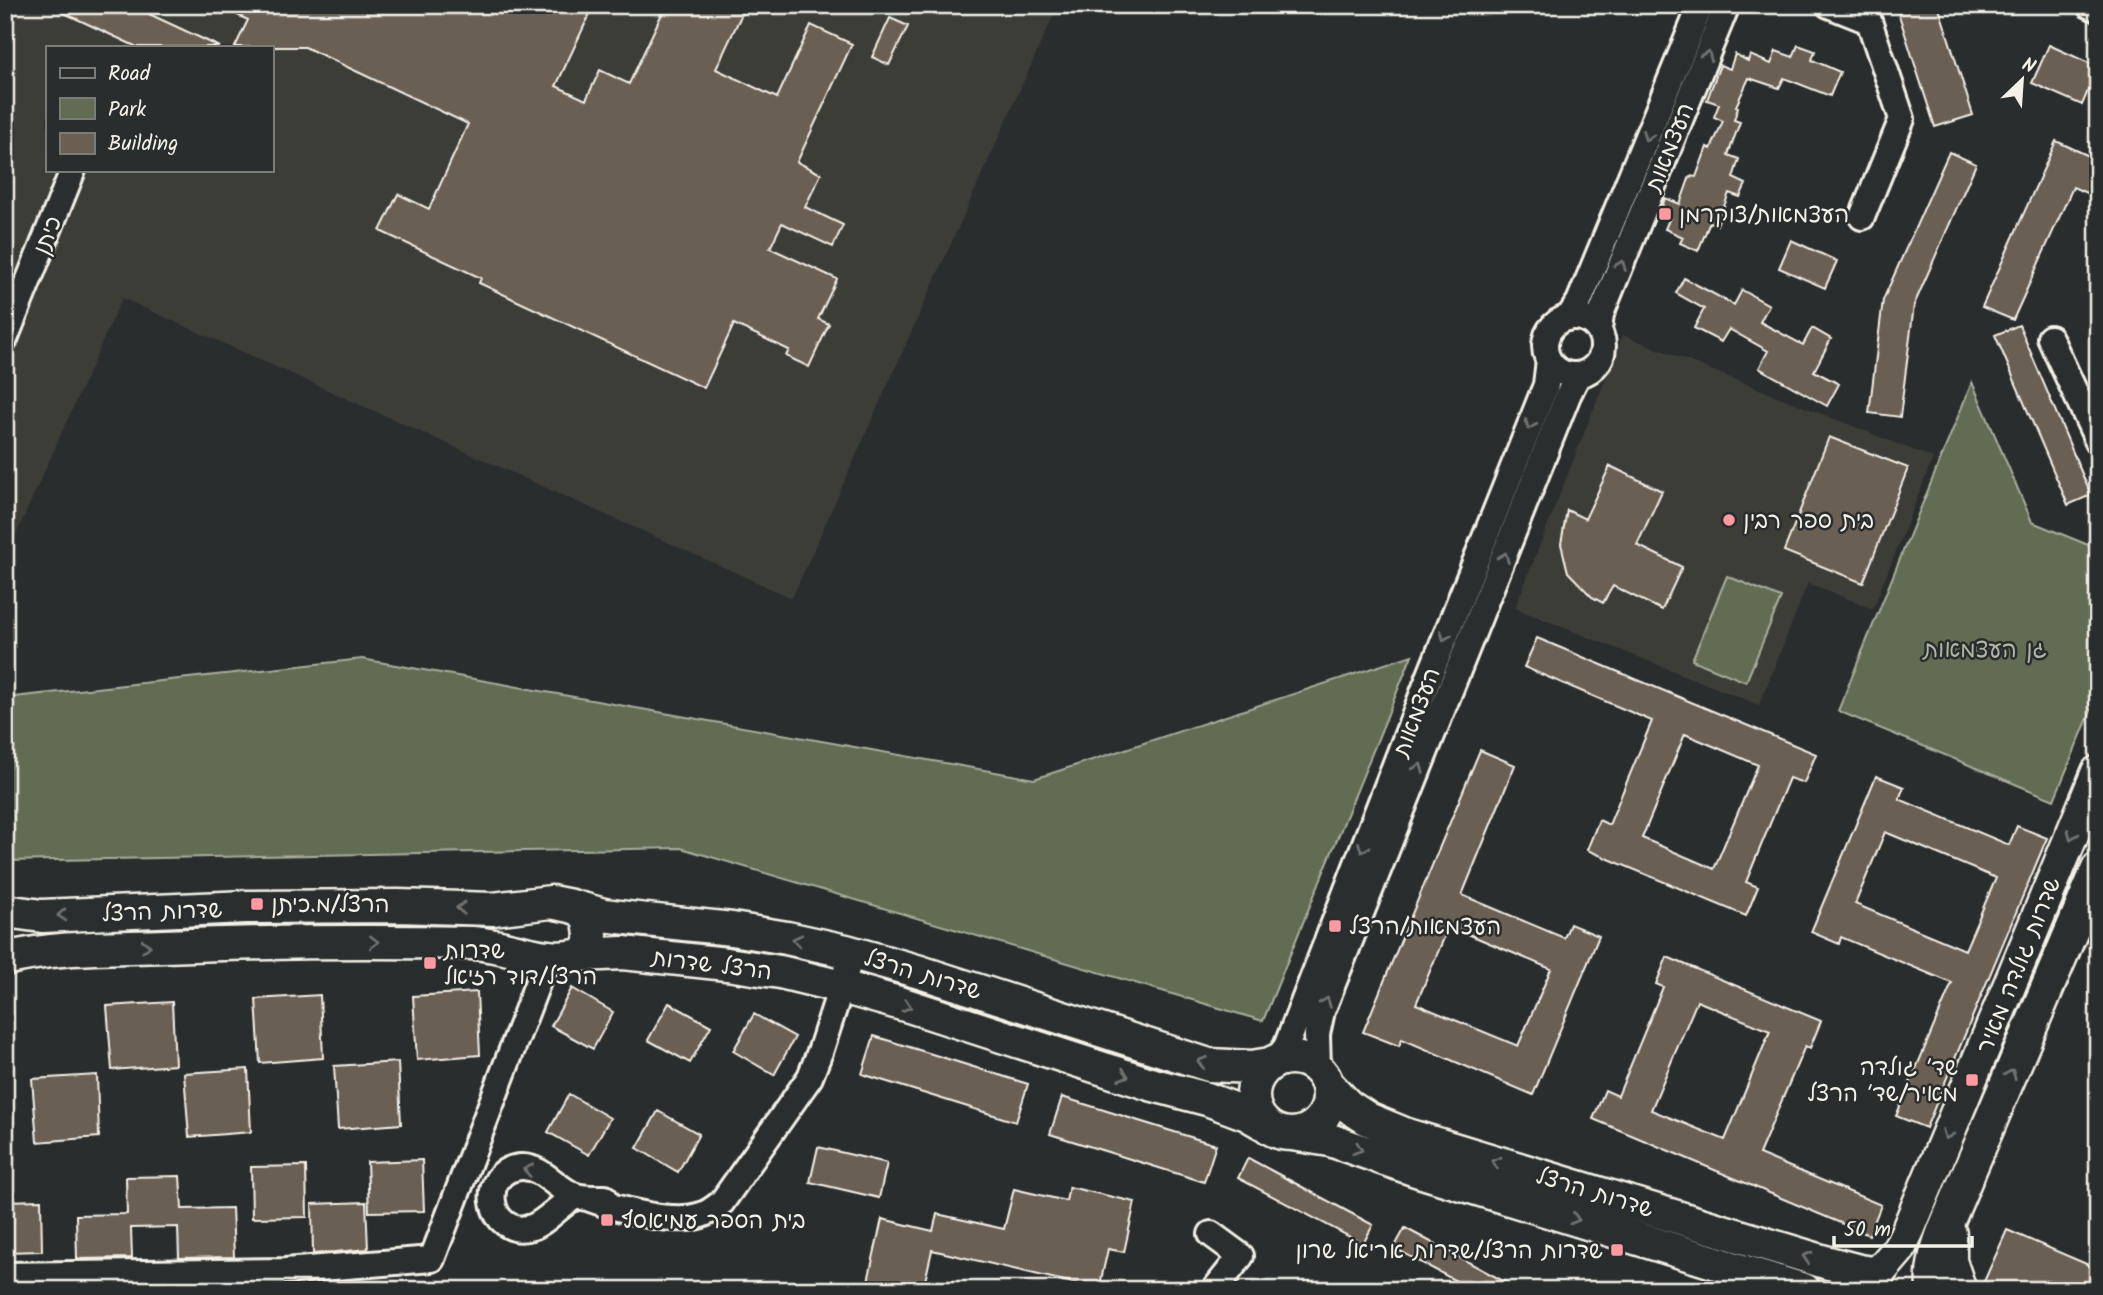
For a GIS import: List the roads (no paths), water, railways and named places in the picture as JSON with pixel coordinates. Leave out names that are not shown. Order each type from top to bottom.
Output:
[{"type":"main road","name":"שדרות גולדה מאיר","points":[[1870,1277],[1899,1249],[1909,1230],[2098,772]]},
{"type":"main road","name":"שדרות גולדה מאיר","points":[[1933,1290],[1934,1261],[1952,1212],[2098,869]]},
{"type":"main road","points":[[551,902],[571,906],[582,910],[589,920],[589,946],[581,955],[570,958],[536,955],[517,943],[515,922],[518,914],[529,905],[551,902]]},
{"type":"main road","name":"שדרות הרצל","points":[[5,911],[42,916],[246,907],[384,906],[493,909],[529,905]]},
{"type":"main road","name":"שדרות הרצל","points":[[571,906],[604,915],[706,925],[787,938],[852,953],[920,972],[1209,1065],[1252,1067],[1273,1063]]},
{"type":"main road","name":"שדרות הרצל","points":[[5,959],[44,951],[329,942],[485,944],[536,955]]},
{"type":"main road","name":"הרצל שדרות","points":[[581,955],[623,953],[727,964],[780,972],[842,987]]},
{"type":"main road","name":"שדרות הרצל","points":[[842,987],[1207,1099],[1279,1129],[1329,1140],[1416,1170],[1804,1290]]},
{"type":"main road","points":[[1287,1058],[1309,1062],[1323,1077],[1330,1097],[1322,1119],[1314,1127],[1303,1132],[1279,1129],[1258,1116],[1253,1094],[1255,1082],[1261,1072],[1273,1063],[1287,1058]]},
{"type":"main road","name":"שדרות הרצל","points":[[1323,1077],[1348,1107],[1407,1135],[1859,1271],[1870,1277],[1893,1268],[1906,1269],[1933,1290]]},
{"type":"main road","points":[[1952,1212],[1950,1261],[1960,1290]]},
{"type":"main road","points":[[1694,1255],[1768,1290]]},
{"type":"street","name":"העצמאות","points":[[1568,318],[1579,302],[1701,5]]},
{"type":"street","name":"העצמאות","points":[[1599,329],[1601,314],[1727,5]]},
{"type":"street","points":[[1829,5],[1869,21],[1902,119],[1862,217]]},
{"type":"street","points":[[2089,5],[2098,9]]},
{"type":"street","name":"כיתן","points":[[5,339],[72,172]]},
{"type":"street","points":[[1568,318],[1584,318],[1599,329],[1604,348],[1596,366],[1588,372],[1568,374],[1559,371],[1549,360],[1545,346],[1546,337],[1557,322],[1568,318]]},
{"type":"street","points":[[2050,338],[2098,442]]},
{"type":"street","name":"העצמאות","points":[[1273,1063],[1286,1047],[1546,385],[1549,360]]},
{"type":"street","name":"העצמאות","points":[[1323,1077],[1317,1034],[1322,1011],[1578,375]]},
{"type":"street","points":[[583,1197],[626,1199],[690,1209],[716,1207],[732,1189],[810,1077],[852,953]]},
{"type":"street","points":[[9,1276],[285,1271],[432,1259],[536,955]]},
{"type":"street","points":[[1211,1234],[1241,1256],[1214,1290]]},
{"type":"place","name":"העצמאות/צוקרמן","points":[[1665,214]]},
{"type":"place","name":"בית ספר רבין","points":[[1729,520]]},
{"type":"place","name":"הרצל/מ.כיתן","points":[[257,904]]},
{"type":"place","name":"העצמאות/הרצל","points":[[1335,926]]},
{"type":"place","name":"שדרות הרצל/דוד רזיאל","points":[[430,963]]},
{"type":"place","name":"שד׳ גולדה מאיר/שד׳ הרצל","points":[[1972,1080]]},
{"type":"place","name":"בית הספר עמיאסף","points":[[607,1220]]},
{"type":"place","name":"שדרות הרצל/שדרות אריאל שרון","points":[[1617,1250]]},
{"type":"park label","name":"גן העצמאות","points":[[1985,649]]}]
